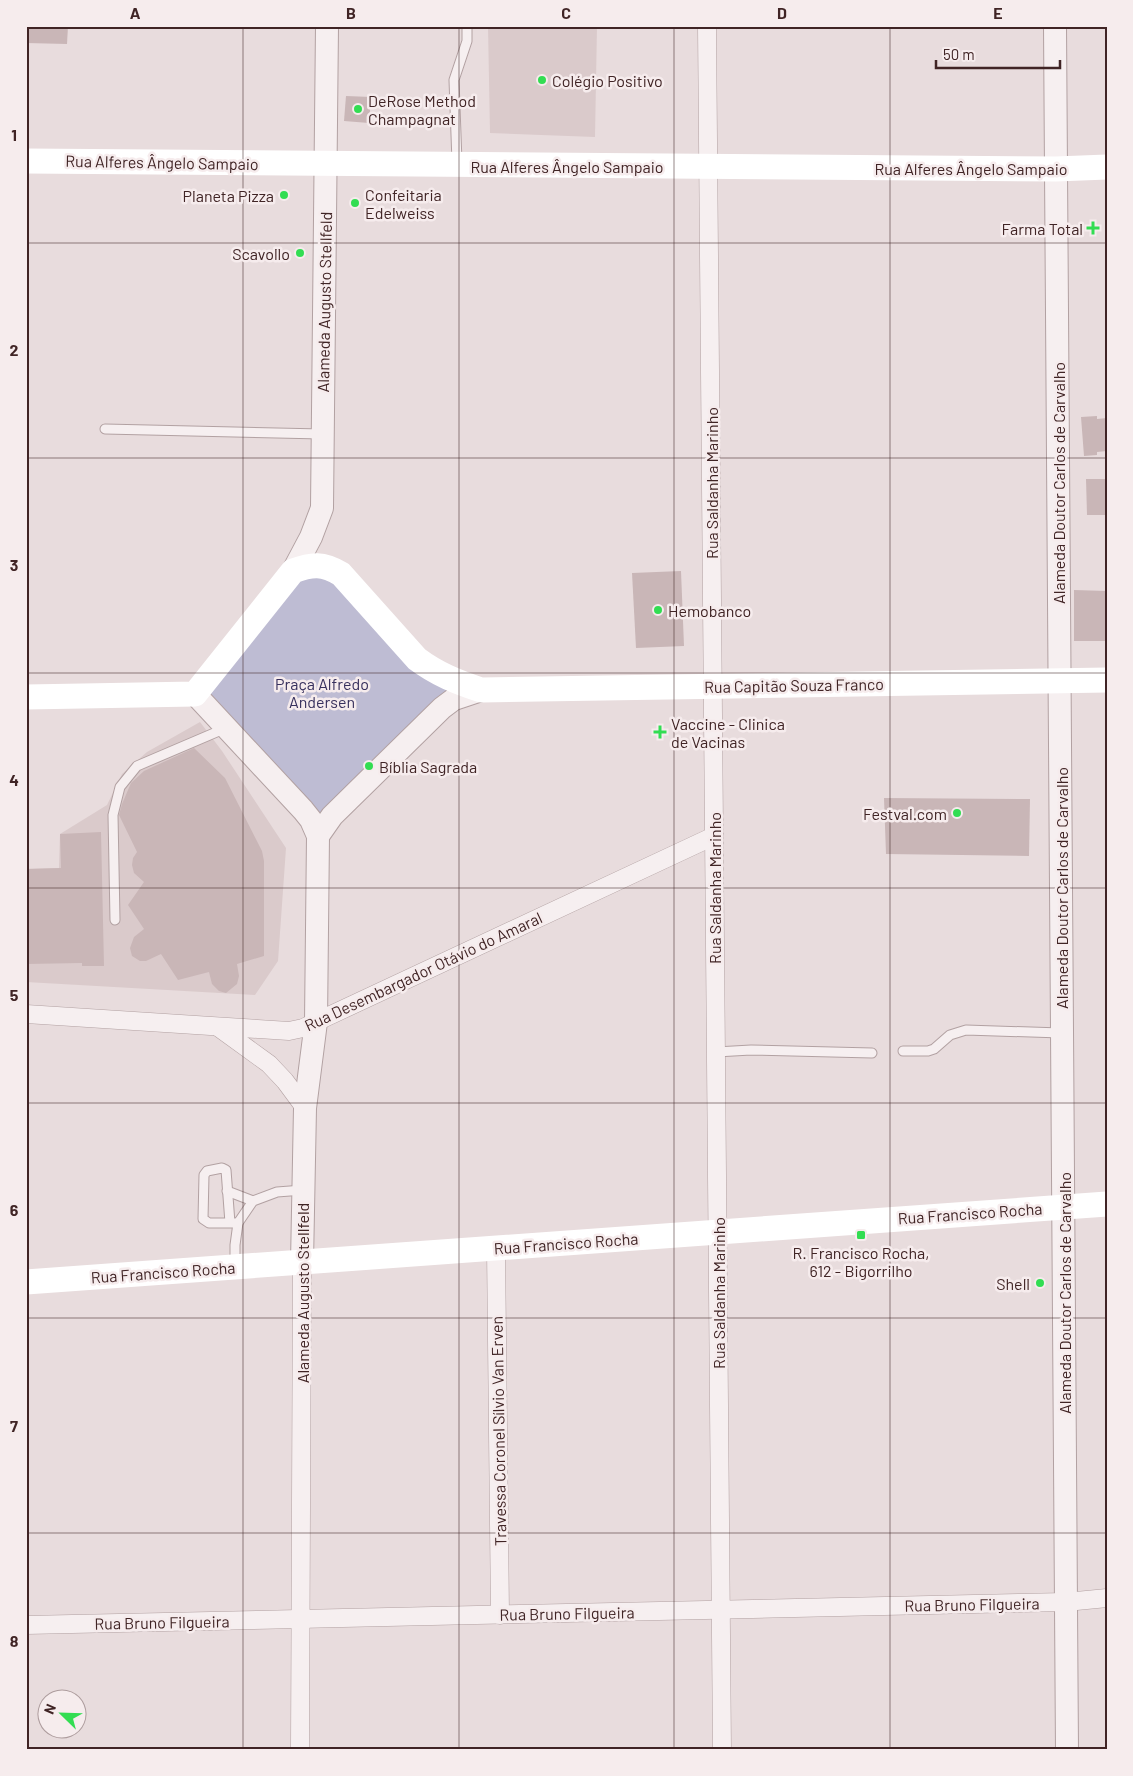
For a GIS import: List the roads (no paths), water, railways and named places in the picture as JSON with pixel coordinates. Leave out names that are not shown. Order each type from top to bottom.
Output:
[{"type":"main road","name":"Rua Alferes Ângelo Sampaio","points":[[26,161],[1056,169],[1107,167]]},
{"type":"main road","points":[[26,697],[195,694],[293,571],[309,565],[332,568],[341,574],[417,659],[455,682],[481,690]]},
{"type":"main road","name":"Rua Capitão Souza Franco","points":[[481,690],[1107,680]]},
{"type":"main road","name":"Rua Francisco Rocha","points":[[26,1282],[1107,1204]]},
{"type":"street","name":"Alameda Augusto Stellfeld","points":[[293,571],[311,538],[322,508],[327,26]]},
{"type":"street","name":"Rua Saldanha Marinho","points":[[707,26],[722,1750]]},
{"type":"street","name":"Alameda Doutor Carlos de Carvalho","points":[[1055,26],[1067,1750]]},
{"type":"street","points":[[318,836],[332,816],[442,708],[454,700],[481,690]]},
{"type":"street","points":[[195,694],[303,810],[311,820],[318,836]]},
{"type":"street","name":"Alameda Augusto Stellfeld","points":[[300,1750],[303,1190],[305,1108],[316,1022],[318,836]]},
{"type":"street","name":"Rua Desembargador Otávio do Amaral","points":[[26,1014],[289,1031],[303,1028],[714,836]]},
{"type":"street","points":[[218,1027],[269,1064],[285,1081],[305,1108]]},
{"type":"street","name":"Travessa Coronel Sílvio Van Erven","points":[[496,1248],[500,1615]]},
{"type":"street","name":"Rua Bruno Filgueira","points":[[26,1625],[1066,1602],[1107,1598]]},
{"type":"lane","points":[[458,165],[454,80],[467,41],[468,26]]},
{"type":"lane","points":[[105,429],[322,434]]},
{"type":"lane","points":[[115,920],[113,815],[120,788],[137,766],[226,728]]},
{"type":"lane","points":[[903,1051],[928,1051],[934,1049],[950,1035],[966,1030],[1062,1033]]},
{"type":"lane","points":[[716,1052],[751,1050],[872,1053]]},
{"type":"lane","points":[[234,1223],[209,1223],[203,1218],[204,1175],[207,1171],[222,1168],[226,1170],[227,1190],[234,1223],[235,1267]]},
{"type":"lane","points":[[227,1190],[252,1201]]},
{"type":"lane","points":[[234,1223],[252,1201],[277,1192],[303,1190]]},
{"type":"place","name":"Colégio Positivo","points":[[542,80]]},
{"type":"place","name":"DeRose Method Champagnat","points":[[358,109]]},
{"type":"place","name":"Planeta Pizza","points":[[284,195]]},
{"type":"place","name":"Confeitaria Edelweiss","points":[[355,203]]},
{"type":"place","name":"Farma Total","points":[[1093,228]]},
{"type":"place","name":"Scavollo","points":[[300,253]]},
{"type":"place","name":"Hemobanco","points":[[658,610]]},
{"type":"place","name":"Vaccine - Clinica de Vacinas","points":[[660,732]]},
{"type":"place","name":"Bíblia Sagrada","points":[[369,766]]},
{"type":"place","name":"Festval.com","points":[[957,813]]},
{"type":"place","name":"R. Francisco Rocha, 612 - Bigorrilho","points":[[861,1235]]},
{"type":"place","name":"Shell","points":[[1040,1283]]},
{"type":"park label","name":"Praça Alfredo Andersen","points":[[322,692]]}]
